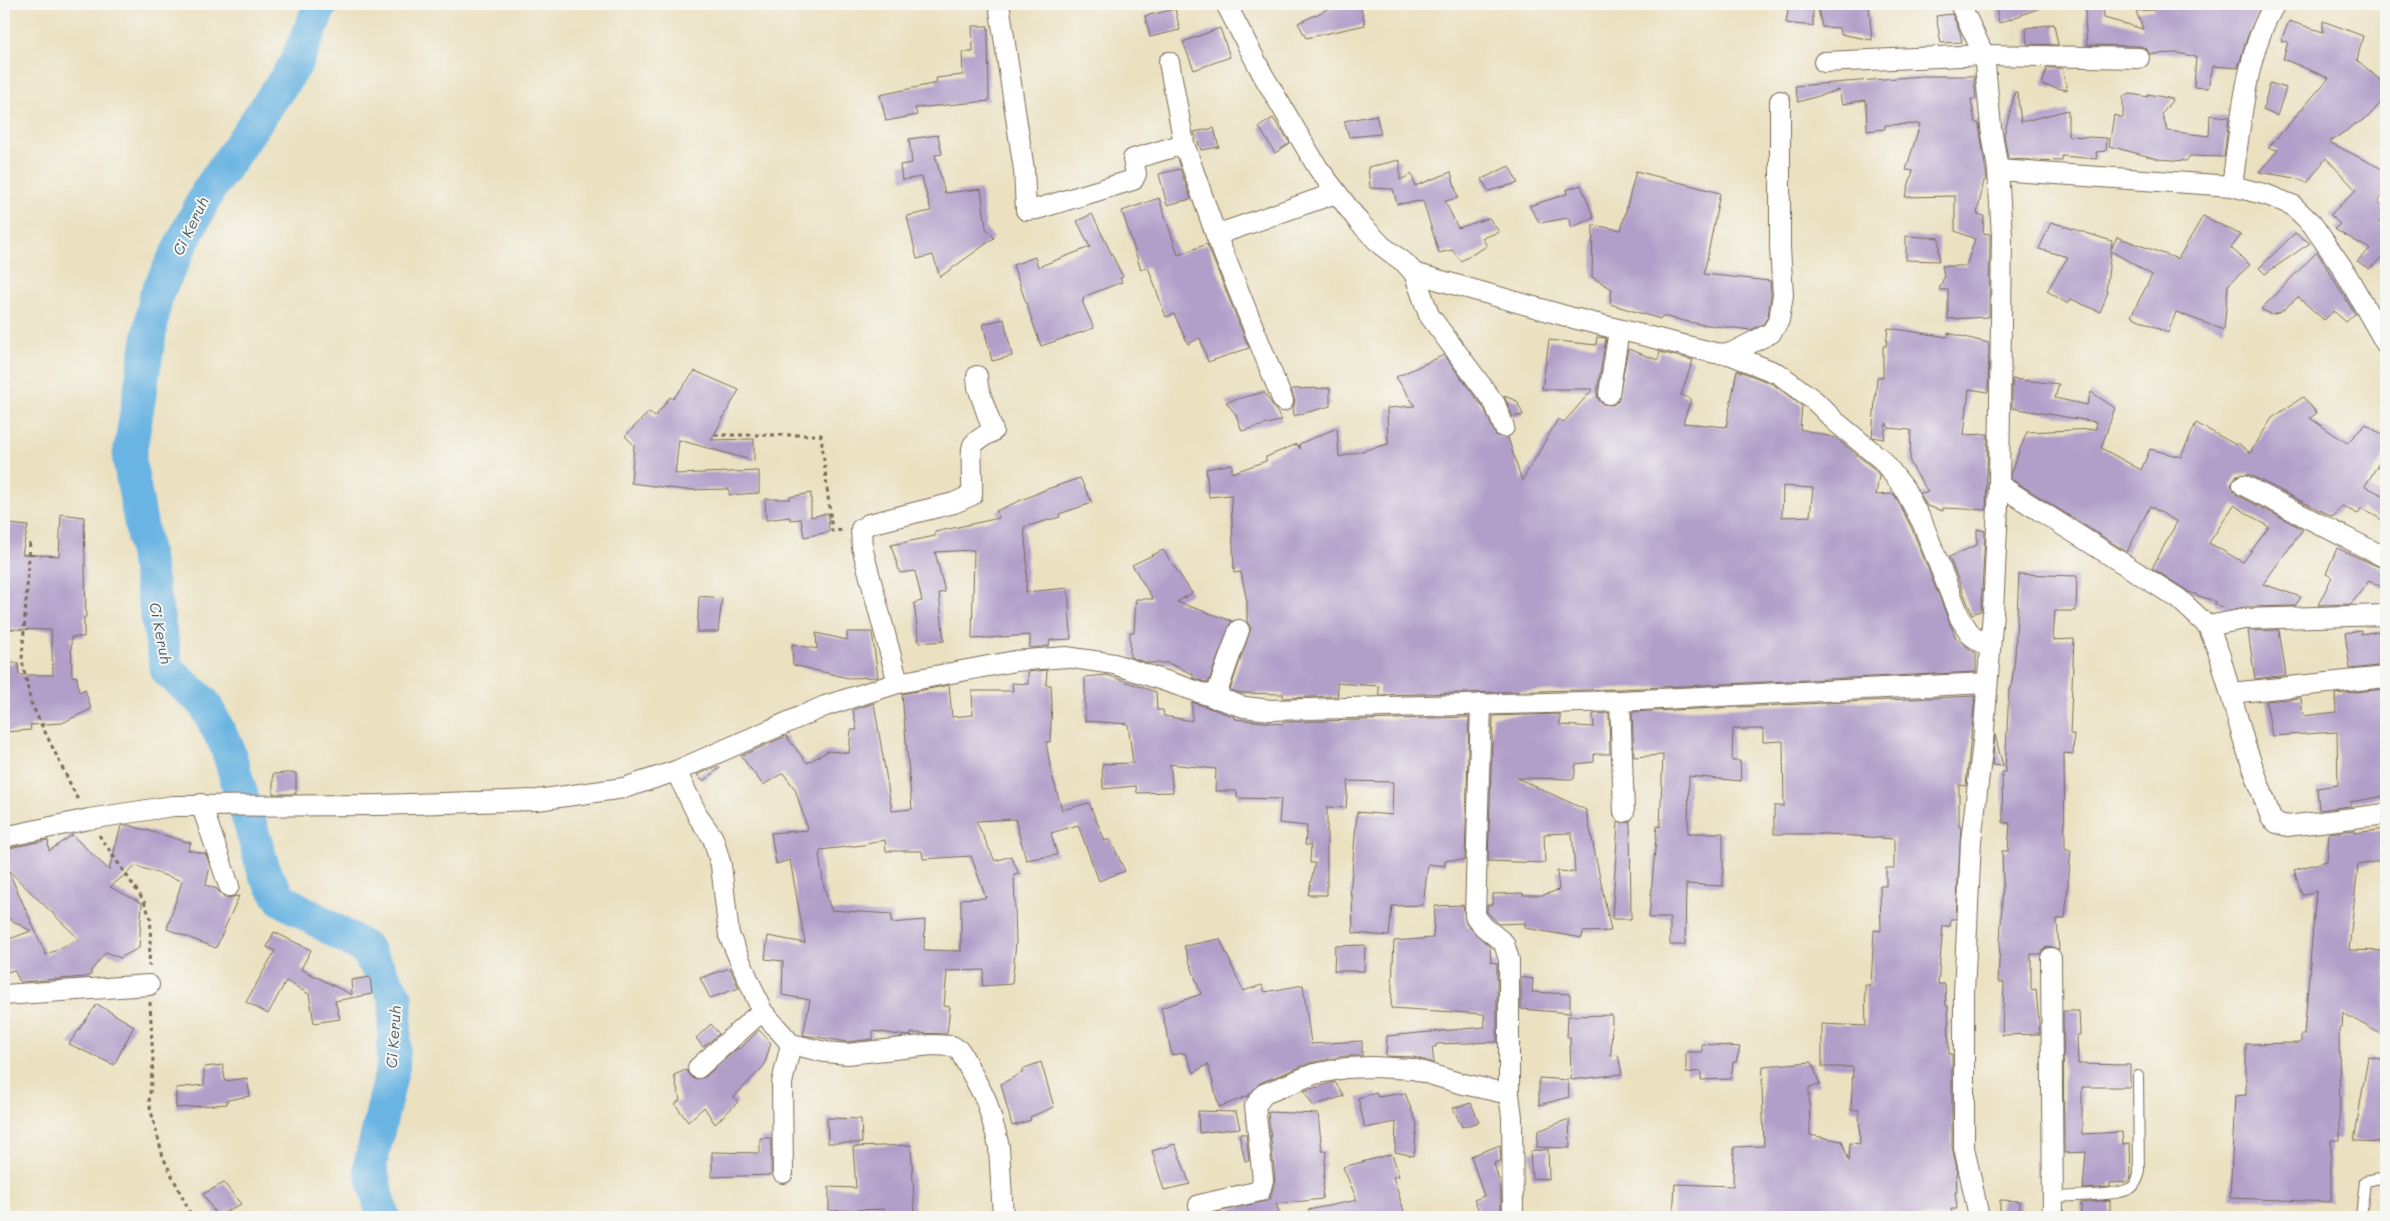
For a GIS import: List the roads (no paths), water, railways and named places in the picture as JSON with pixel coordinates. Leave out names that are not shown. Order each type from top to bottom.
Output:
[{"type":"street","points":[[999,4],[1024,170],[1026,210],[1037,209],[1133,180],[1136,174],[1133,159],[1184,144]]},
{"type":"street","points":[[1226,4],[1263,75],[1318,168],[1336,193],[1382,246],[1406,263],[1414,273],[1428,315],[1495,404],[1504,427]]},
{"type":"street","points":[[1960,4],[1984,55],[1991,127],[1998,170],[2002,236],[1999,484],[1983,742],[1971,841],[1964,992],[1964,1147],[1979,1217]]},
{"type":"street","points":[[2232,186],[2243,109],[2255,54],[2266,18],[2275,4]]},
{"type":"street","points":[[1824,62],[1984,55],[2140,58]]},
{"type":"street","points":[[1169,62],[1184,144],[1216,235],[1283,401]]},
{"type":"street","points":[[1729,354],[1771,333],[1779,320],[1783,294],[1780,248],[1780,100]]},
{"type":"street","points":[[1998,170],[2232,186],[2267,195],[2292,205],[2312,224],[2342,267],[2386,344]]},
{"type":"street","points":[[1216,235],[1336,193]]},
{"type":"street","points":[[1414,273],[1462,288],[1619,330],[1715,353],[1729,354],[1780,374],[1815,401],[1836,422],[1882,460],[1904,488],[1923,524],[1960,618],[1971,635],[1990,648]]},
{"type":"street","points":[[1609,394],[1619,330]]},
{"type":"street","points":[[898,683],[862,547],[861,529],[869,524],[954,503],[972,494],[973,470],[970,450],[974,444],[993,431],[978,387],[977,376]]},
{"type":"street","points":[[1999,484],[2179,600],[2208,626],[2220,656],[2245,745],[2271,818],[2277,823],[2288,826],[2386,814]]},
{"type":"street","points":[[2243,485],[2386,558]]},
{"type":"street","points":[[2208,626],[2245,618],[2386,616]]},
{"type":"street","points":[[1215,698],[1239,630]]},
{"type":"street","points":[[4,837],[89,819],[173,806],[209,804],[378,805],[537,800],[624,788],[676,771],[825,706],[898,683],[1015,661],[1066,657],[1114,664],[1244,707],[1271,710],[1620,701],[1987,683]]},
{"type":"street","points":[[2230,693],[2386,677]]},
{"type":"street","points":[[1620,701],[1624,812]]},
{"type":"street","points":[[1481,704],[1475,916],[1484,927],[1504,942],[1509,960],[1509,1094],[1512,1118],[1513,1217]]},
{"type":"street","points":[[676,771],[699,818],[713,838],[721,865],[729,935],[762,1011],[791,1044],[825,1052],[847,1054],[932,1045],[952,1046],[960,1051],[986,1100],[996,1134],[999,1147],[1003,1217]]},
{"type":"street","points":[[209,804],[229,886]]},
{"type":"street","points":[[2052,958],[2053,1217]]},
{"type":"street","points":[[4,995],[149,985]]},
{"type":"street","points":[[698,1068],[762,1011]]},
{"type":"street","points":[[783,1173],[782,1083],[791,1044]]},
{"type":"street","points":[[1199,1205],[1260,1191],[1263,1180],[1255,1106],[1264,1094],[1314,1074],[1346,1068],[1392,1067],[1413,1069],[1460,1083],[1509,1094]]},
{"type":"lane","points":[[2053,1197],[2118,1192],[2130,1189],[2136,1182],[2139,1175],[2138,1076]]},
{"type":"lane","points":[[2361,1217],[2365,1181],[2386,1177]]},
{"type":"waterway","name":"Ci Keruh","points":[[321,4],[295,65],[208,191],[156,295],[129,458],[167,670],[204,703],[227,747],[265,874],[281,899],[366,949],[396,998],[393,1066],[370,1166],[383,1217]]}]
